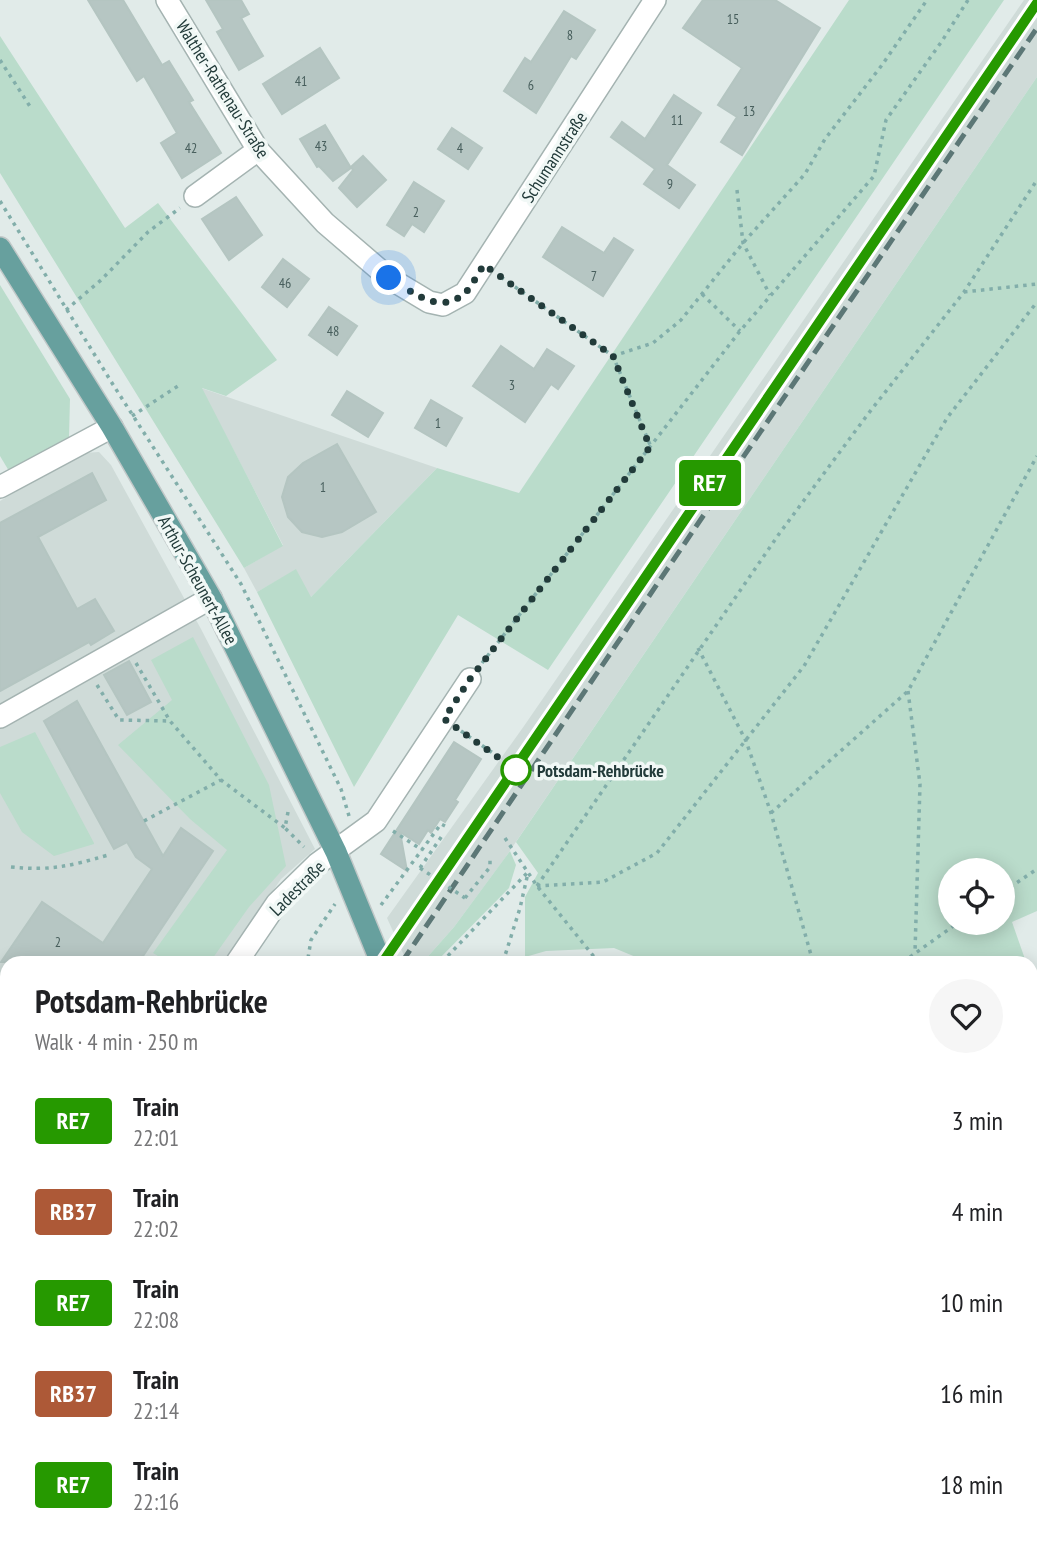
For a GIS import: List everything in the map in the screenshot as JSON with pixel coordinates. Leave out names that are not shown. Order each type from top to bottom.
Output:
[{"type":"main road","name":"Arthur-Scheunert-Allee","points":[[0,248],[112,427],[211,598],[335,852],[372,918],[380,956]]},
{"type":"street","name":"Walther-Rathenau-Straße","points":[[167,0],[258,150],[325,223],[389,278],[429,302],[443,304]]},
{"type":"street","name":"Schumannstraße","points":[[443,304],[464,293],[484,265],[655,0]]},
{"type":"street","points":[[195,196],[258,150]]},
{"type":"street","points":[[0,486],[112,427]]},
{"type":"street","points":[[0,717],[211,598]]},
{"type":"street","name":"Ladestraße","points":[[241,956],[277,903],[317,864],[376,821],[470,679]]},
{"type":"path","points":[[613,356],[653,343],[681,320],[743,243],[806,174],[825,139],[882,65],[927,0]]},
{"type":"path","points":[[470,679],[740,331],[874,176],[886,120],[968,0]]},
{"type":"path","points":[[0,60],[31,108]]},
{"type":"path","points":[[537,886],[698,648],[860,425],[964,292],[1037,180]]},
{"type":"path","points":[[737,190],[743,243],[770,295]]},
{"type":"path","points":[[66,309],[148,232],[195,196]]},
{"type":"path","points":[[0,201],[241,584],[341,789]]},
{"type":"path","points":[[484,265],[613,356],[650,447]]},
{"type":"path","points":[[964,292],[1037,284]]},
{"type":"path","points":[[702,294],[740,331]]},
{"type":"path","points":[[537,886],[603,882],[657,853],[804,666],[947,418],[1037,302]]},
{"type":"path","points":[[143,409],[181,384]]},
{"type":"path","points":[[771,813],[908,691],[1037,456]]},
{"type":"path","points":[[125,645],[170,721],[221,780],[285,828],[308,850]]},
{"type":"path","points":[[698,648],[746,741],[771,813],[811,956]]},
{"type":"path","points":[[86,667],[119,720],[170,721]]},
{"type":"path","points":[[908,691],[920,784],[915,952]]},
{"type":"path","points":[[444,719],[503,760]]},
{"type":"path","points":[[144,821],[221,780]]},
{"type":"path","points":[[285,828],[288,812]]},
{"type":"path","points":[[376,821],[422,850]]},
{"type":"path","points":[[372,918],[441,824],[445,826]]},
{"type":"path","points":[[444,833],[420,868],[465,898],[490,867],[490,860]]},
{"type":"path","points":[[505,838],[537,886],[593,956]]},
{"type":"path","points":[[11,867],[37,870],[64,868],[108,856]]},
{"type":"path","points":[[1015,884],[1037,869]]},
{"type":"path","points":[[448,956],[528,872]]},
{"type":"path","points":[[505,956],[528,872]]},
{"type":"path","points":[[308,956],[311,940],[336,902]]},
{"type":"path","points":[[910,956],[940,935]]},
{"type":"shaded area","points":[[1024,0],[1037,0],[1037,77],[505,858],[454,927],[428,956],[404,956],[387,918],[524,726]]},
{"type":"shaded area","points":[[201,388],[437,468],[310,598],[296,570],[257,592],[244,568],[283,545]]},
{"type":"shaded area","points":[[99,452],[111,465],[201,629],[315,849],[281,879],[228,956],[0,956],[0,501],[83,453]]},
{"type":"green space","points":[[849,0],[1004,0],[548,670],[458,615],[354,787],[257,592],[296,569],[311,597],[437,468],[519,493]]},
{"type":"green space","points":[[0,36],[125,228],[158,203],[277,360],[226,396],[202,388],[283,546],[244,568],[0,173]]},
{"type":"green space","points":[[1037,77],[1037,911],[1015,921],[1015,858],[938,858],[938,935],[1015,935],[1015,931],[1024,956],[633,956],[614,948],[546,951],[525,956],[525,897],[538,873],[516,842]]},
{"type":"green space","points":[[0,285],[70,399],[69,437],[9,471],[0,456]]},
{"type":"green space","points":[[193,637],[269,785],[286,866],[249,907],[214,956],[158,956],[153,953],[227,850],[190,819],[118,745],[172,700],[151,660]]},
{"type":"green space","points":[[35,732],[94,844],[54,856],[22,832],[0,793],[0,747]]},
{"type":"green space","points":[[510,851],[516,865],[509,888],[442,956],[428,956],[454,927]]},
{"type":"building","points":[[88,0],[123,0],[162,65],[169,61],[193,100],[189,102],[221,153],[182,178],[161,143],[177,133],[144,76],[137,81]]},
{"type":"building","points":[[206,0],[241,0],[249,14],[241,18],[263,56],[239,70],[217,32],[223,29]]},
{"type":"building","points":[[703,0],[775,0],[820,28],[742,155],[721,142],[737,117],[718,105],[742,68],[683,28]]},
{"type":"building","points":[[564,11],[595,30],[576,59],[571,56],[536,113],[504,91],[525,58],[531,62]]},
{"type":"building","points":[[320,48],[339,78],[282,114],[263,84]]},
{"type":"building","points":[[674,95],[701,113],[667,165],[695,185],[679,208],[644,184],[655,169],[611,137],[622,122],[645,139]]},
{"type":"building","points":[[325,125],[351,168],[333,181],[317,167],[300,139]]},
{"type":"building","points":[[452,128],[482,148],[468,169],[438,149]]},
{"type":"building","points":[[363,156],[386,180],[357,207],[339,188],[353,170],[351,167]]},
{"type":"building","points":[[414,182],[444,201],[424,232],[412,224],[404,236],[387,225]]},
{"type":"building","points":[[236,197],[262,235],[229,260],[202,219]]},
{"type":"building","points":[[562,227],[604,253],[614,238],[633,250],[603,296],[543,257]]},
{"type":"building","points":[[283,259],[309,279],[287,307],[262,287]]},
{"type":"building","points":[[329,307],[357,326],[337,355],[309,335]]},
{"type":"building","points":[[501,346],[534,369],[547,349],[574,366],[558,389],[551,384],[525,422],[473,386]]},
{"type":"building","points":[[347,391],[383,413],[368,437],[332,415]]},
{"type":"building","points":[[431,400],[462,418],[446,446],[415,428]]},
{"type":"building","points":[[337,444],[376,512],[342,532],[322,537],[302,532],[288,517],[282,497],[288,477],[303,463]]},
{"type":"building","points":[[92,473],[106,500],[38,537],[77,609],[95,599],[114,631],[0,691],[0,523]]},
{"type":"building","points":[[129,661],[151,702],[127,715],[104,675]]},
{"type":"building","points":[[77,701],[163,856],[181,828],[213,851],[143,956],[5,956],[42,902],[103,943],[152,869],[136,857],[127,842],[114,849],[44,721]]},
{"type":"building","points":[[454,742],[481,759],[455,800],[458,802],[445,822],[440,819],[431,833],[428,830],[419,844],[400,832],[407,871],[381,854]]},
{"type":"railway","points":[[387,956],[1037,3]]},
{"type":"railway","points":[[406,956],[1037,28]]},
{"type":"train","name":"RE7","points":[[387,956],[1037,3]]},
{"type":"place","name":"Potsdam-Rehbrücke","points":[[516,770]]},
{"type":"route","points":[[389,278],[429,302],[443,304],[464,293],[484,265],[613,356],[650,447],[470,679],[444,719],[516,770]]}]
